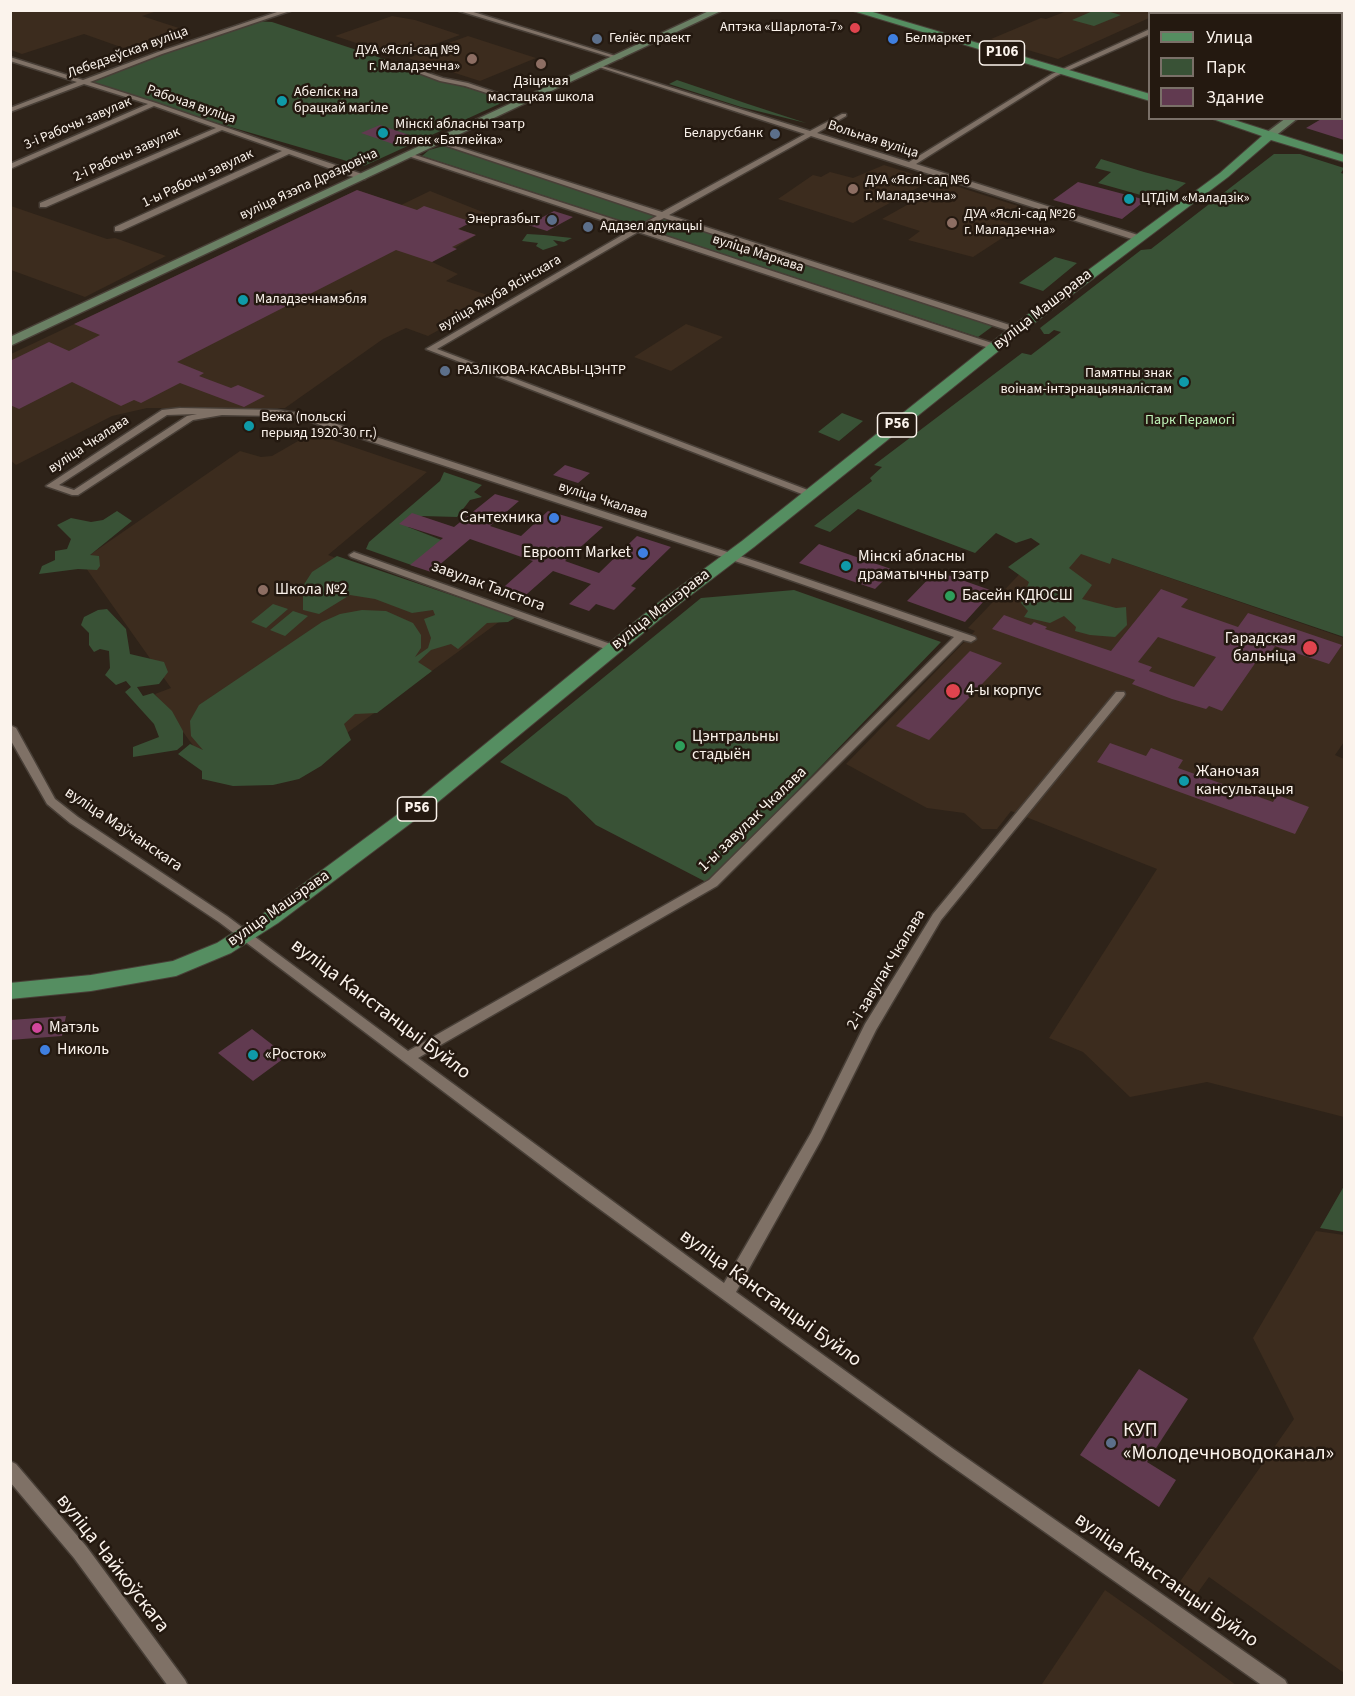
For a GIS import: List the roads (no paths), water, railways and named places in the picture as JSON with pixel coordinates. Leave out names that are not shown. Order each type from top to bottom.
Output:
[{"type":"main road","name":"Р106","points":[[854,10],[1148,98]]},
{"type":"main road","points":[[1221,120],[1344,159]]},
{"type":"main road","name":"вуліца Машэрава","points":[[10,991],[91,983],[176,968],[204,958],[244,935],[420,807],[612,648],[1016,330],[1224,175],[1270,135]]},
{"type":"street","name":"Лебедзеўская вуліца","points":[[10,110],[80,83],[290,10]]},
{"type":"street","points":[[459,10],[619,58]]},
{"type":"street","name":"вуліца Язэпа Драздовіча","points":[[10,342],[719,10]]},
{"type":"street","points":[[910,165],[1062,71],[1148,31]]},
{"type":"street","name":"Рабочая вуліца","points":[[10,59],[80,83],[154,104],[362,177]]},
{"type":"street","points":[[402,65],[442,80],[466,84],[521,102]]},
{"type":"street","name":"Вольная вуліца","points":[[601,66],[1138,238]]},
{"type":"street","name":"3-і Рабочы завулак","points":[[10,167],[154,104]]},
{"type":"street","name":"вуліца Якуба Ясінскага","points":[[810,494],[430,349],[663,215],[844,115]]},
{"type":"street","points":[[1270,135],[1290,120]]},
{"type":"street","name":"2-і Рабочы завулак","points":[[43,205],[221,128]]},
{"type":"street","name":"вуліца Маркава","points":[[438,142],[1016,330]]},
{"type":"street","name":"1-ы Рабочы завулак","points":[[118,229],[289,151]]},
{"type":"street","name":"вуліца Маркава","points":[[410,155],[995,347]]},
{"type":"street","name":"вуліца Чкалава","points":[[222,412],[190,418],[75,493],[51,486],[165,412],[222,412],[303,416],[731,556],[966,638]]},
{"type":"street","name":"завулак Талстога","points":[[354,555],[612,648]]},
{"type":"street","name":"1-ы завулак Чкалава","points":[[410,1057],[713,884],[966,638]]},
{"type":"street","name":"2-і завулак Чкалава","points":[[727,1293],[816,1136],[870,1028],[938,917],[1120,694]]},
{"type":"street","name":"вуліца Маўчанскага","points":[[10,728],[51,801],[244,935]]},
{"type":"street","name":"вуліца Канстанцыі Буйло","points":[[244,935],[410,1057],[584,1190],[946,1453],[1279,1686]]},
{"type":"street","name":"вуліца Чайкоўскага","points":[[10,1469],[80,1552],[179,1686]]},
{"type":"place","name":"Аптэка «Шарлота-7»","points":[[855,28]]},
{"type":"place","name":"Геліёс праект","points":[[597,39]]},
{"type":"place","name":"Белмаркет","points":[[893,39]]},
{"type":"place","name":"ДУА «Яслі-сад №9 г. Маладзечна»","points":[[472,59]]},
{"type":"place","name":"Дзіцячая мастацкая школа","points":[[541,64]]},
{"type":"place","name":"Абеліск на брацкай магіле","points":[[282,101]]},
{"type":"place","name":"Мінскі абласны тэатр лялек «Батлейка»","points":[[383,133]]},
{"type":"place","name":"Беларусбанк","points":[[775,134]]},
{"type":"place","name":"ДУА «Яслі-сад №6 г. Маладзечна»","points":[[853,189]]},
{"type":"place","name":"ЦТДіМ «Маладзік»","points":[[1129,199]]},
{"type":"place","name":"Энергазбыт","points":[[552,220]]},
{"type":"place","name":"ДУА «Яслі-сад №26 г. Маладзечна»","points":[[952,223]]},
{"type":"place","name":"Аддзел адукацыі","points":[[588,227]]},
{"type":"place","name":"Маладзечнамэбля","points":[[243,300]]},
{"type":"place","name":"РАЗЛІКОВА-КАСАВЫ-ЦЭНТР","points":[[445,371]]},
{"type":"place","name":"Памятны знак воінам-інтэрнацыяналістам","points":[[1184,382]]},
{"type":"place","name":"Вежа (польскі перыяд 1920-30 гг.)","points":[[249,426]]},
{"type":"place","name":"Сантехника","points":[[554,518]]},
{"type":"place","name":"Евроопт Market","points":[[643,553]]},
{"type":"place","name":"Мінскі абласны драматычны тэатр","points":[[846,566]]},
{"type":"place","name":"Школа №2","points":[[263,590]]},
{"type":"place","name":"Басейн КДЮСШ","points":[[950,596]]},
{"type":"place","name":"Гарадская бальніца","points":[[1310,648]]},
{"type":"place","name":"4-ы корпус","points":[[953,691]]},
{"type":"place","name":"Цэнтральны стадыён","points":[[680,746]]},
{"type":"place","name":"Жаночая кансультацыя","points":[[1184,781]]},
{"type":"place","name":"Матэль","points":[[37,1028]]},
{"type":"place","name":"Николь","points":[[45,1050]]},
{"type":"place","name":"«Росток»","points":[[253,1055]]},
{"type":"place","name":"КУП «Молодечноводоканал»","points":[[1111,1443]]},
{"type":"park label","name":"Парк Перамогі","points":[[1190,421]]}]
